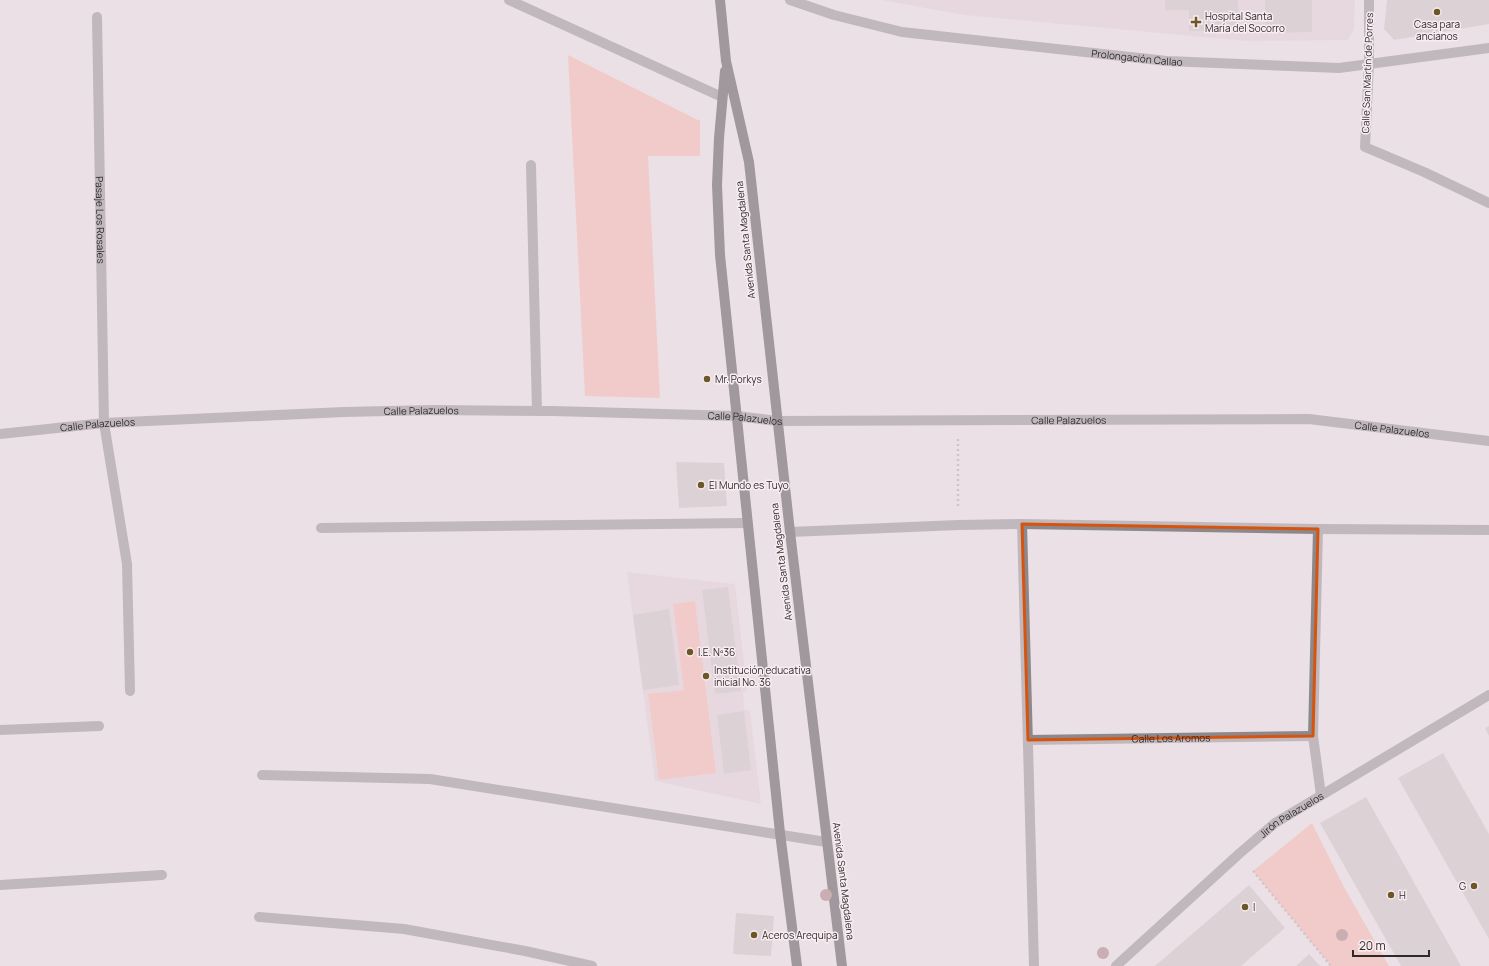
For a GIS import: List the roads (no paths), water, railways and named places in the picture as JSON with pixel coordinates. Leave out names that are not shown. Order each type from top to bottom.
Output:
[{"type":"main road","name":"Avenida Santa Magdalena","points":[[720,0],[726,61],[749,162],[777,421],[826,842],[842,966]]},
{"type":"main road","name":"Avenida Santa Magdalena","points":[[726,61],[719,138],[717,193],[720,255],[780,834],[797,966]]},
{"type":"street","points":[[508,0],[722,97]]},
{"type":"street","name":"Prolongación Callao","points":[[790,0],[834,15],[910,33],[1167,61],[1339,68],[1489,48]]},
{"type":"street","name":"Calle San Martín de Porres","points":[[1369,0],[1369,63],[1365,147],[1424,172],[1489,203]]},
{"type":"street","name":"Pasaje Los Rosales","points":[[98,17],[104,423],[127,564],[130,691]]},
{"type":"street","points":[[531,165],[537,411]]},
{"type":"street","name":"Calle Palazuelos","points":[[0,434],[104,423],[344,412],[433,410],[737,416],[777,421],[1309,419],[1489,441]]},
{"type":"street","points":[[321,528],[748,523]]},
{"type":"street","points":[[1022,524],[1034,966]]},
{"type":"street","points":[[790,532],[958,525],[1022,524],[1489,530]]},
{"type":"street","points":[[1318,529],[1314,736],[1320,795]]},
{"type":"street","name":"Jirón Palazuelos","points":[[1116,966],[1275,823],[1489,695]]},
{"type":"street","points":[[0,730],[99,726]]},
{"type":"street","name":"Calle Los Aromos","points":[[1028,740],[1314,736]]},
{"type":"street","points":[[262,775],[430,779],[826,842]]},
{"type":"street","points":[[0,885],[162,875]]},
{"type":"street","points":[[259,917],[404,929],[525,951],[592,966]]},
{"type":"place","name":"Casa para ancianos","points":[[1437,12]]},
{"type":"place","name":"Hospital Santa María del Socorro","points":[[1196,22]]},
{"type":"place","name":"Mr. Porkys","points":[[707,379]]},
{"type":"place","name":"El Mundo es Tuyo","points":[[701,485]]},
{"type":"place","name":"I.E. Nº36","points":[[690,652]]},
{"type":"place","name":"Institución educativa inicial No. 36","points":[[706,676]]},
{"type":"place","name":"G","points":[[1474,886]]},
{"type":"place","name":"H","points":[[1391,895]]},
{"type":"place","name":"I","points":[[1245,907]]},
{"type":"place","name":"Aceros Arequipa","points":[[754,935]]}]
